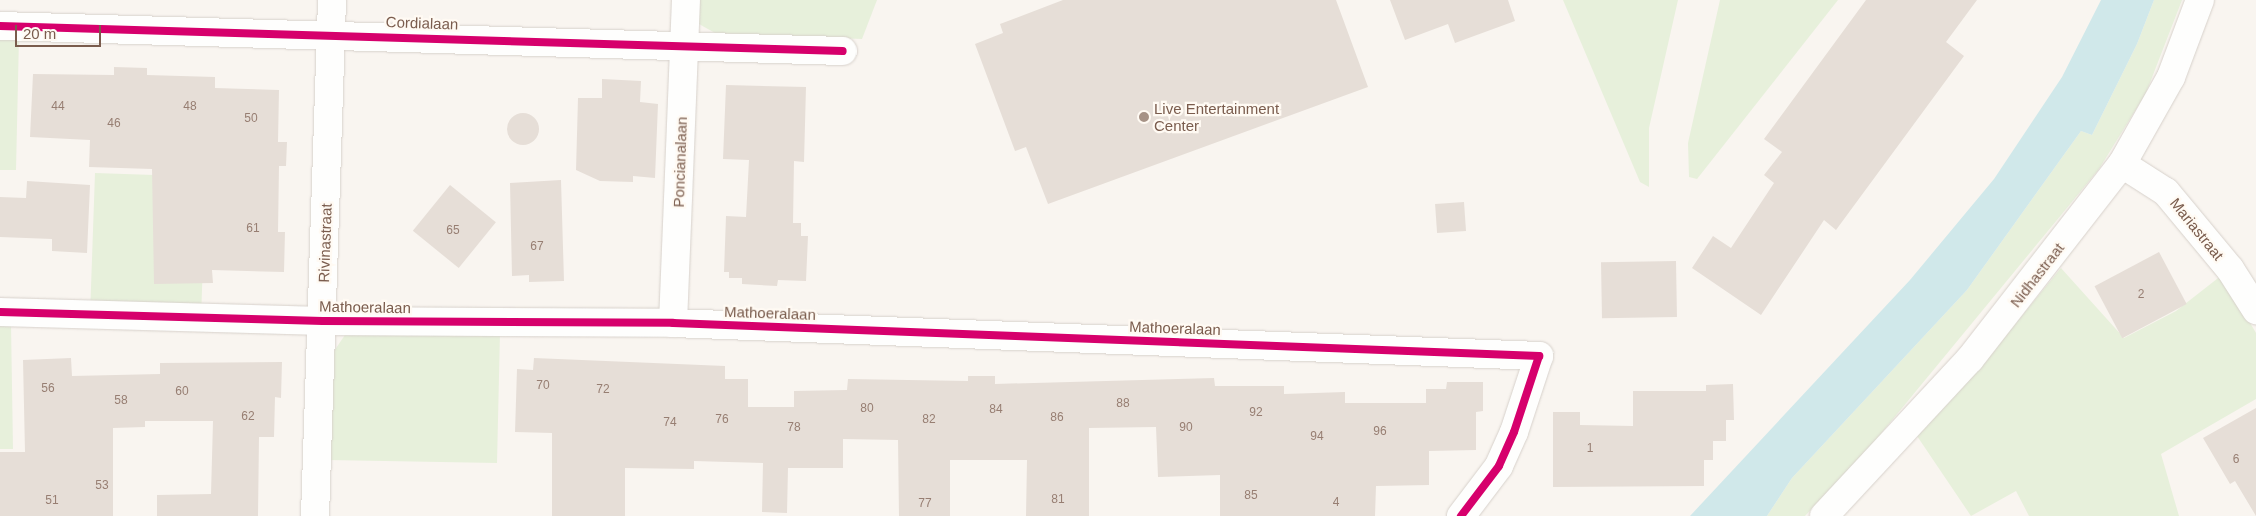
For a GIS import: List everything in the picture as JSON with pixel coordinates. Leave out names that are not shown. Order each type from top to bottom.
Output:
[{"type":"street","name":"Rivinastraat","points":[[315,516],[323,321],[332,0]]},
{"type":"street","name":"Poncianalaan","points":[[673,323],[686,0]]},
{"type":"street","name":"Nidhastraat","points":[[1824,516],[1970,359],[2122,164],[2171,77],[2200,0]]},
{"type":"street","name":"Cordialaan","points":[[0,26],[331,34],[843,51]]},
{"type":"street","name":"Mariastraat","points":[[2122,164],[2166,192],[2230,269],[2256,310]]},
{"type":"street","name":"Mathoeralaan","points":[[0,312],[323,321],[673,323],[1539,356],[1514,432],[1499,466],[1461,516]]},
{"type":"green space","points":[[697,0],[877,0],[862,39],[715,33],[699,24]]},
{"type":"green space","points":[[1563,0],[1678,0],[1649,128],[1649,187],[1640,182]]},
{"type":"green space","points":[[1720,0],[1838,0],[1697,179],[1689,177],[1688,143]]},
{"type":"green space","points":[[2154,0],[2182,0],[2146,93],[2099,169],[1865,453],[1805,516],[1767,516],[1792,478],[1967,290],[2081,131],[2092,135],[2137,44]]},
{"type":"green space","points":[[0,36],[19,37],[16,170],[0,170]]},
{"type":"green space","points":[[95,173],[206,177],[201,307],[90,303]]},
{"type":"green space","points":[[2061,268],[2124,338],[2176,311],[2222,275],[2256,333],[2256,399],[2161,454],[2179,516],[2029,516],[2016,491],[1971,516],[1917,436],[1977,371]]},
{"type":"green space","points":[[0,324],[11,324],[13,449],[0,449]]},
{"type":"green space","points":[[357,330],[500,333],[497,463],[328,460],[332,354],[345,335]]},
{"type":"water","points":[[2101,0],[2154,0],[2137,44],[2092,135],[2081,131],[1967,290],[1792,478],[1767,516],[1690,516],[1910,280],[1994,179],[2062,77]]},
{"type":"building","name":"Live Entertainment Center","points":[[1063,0],[1336,0],[1368,87],[1048,204],[1026,147],[1015,151],[975,44],[1003,33],[1000,24]]},
{"type":"building","points":[[1390,0],[1508,0],[1515,21],[1455,43],[1448,24],[1405,40]]},
{"type":"building","points":[[1866,0],[1977,0],[1946,42],[1964,56],[1836,230],[1824,220],[1761,315],[1692,268],[1713,236],[1731,248],[1774,183],[1764,175],[1782,152],[1764,139]]},
{"type":"building","points":[[114,67],[147,68],[147,75],[215,77],[215,88],[279,90],[278,142],[287,142],[286,166],[279,166],[278,232],[285,232],[284,272],[212,270],[213,283],[154,284],[152,169],[89,167],[90,140],[30,137],[33,74],[114,75]]},
{"type":"building","points":[[602,79],[641,81],[640,102],[658,104],[655,178],[633,176],[633,182],[600,181],[576,170],[578,98],[602,98]]},
{"type":"building","points":[[726,85],[806,87],[804,162],[794,161],[793,223],[801,223],[801,236],[808,236],[806,281],[778,280],[777,286],[742,284],[742,278],[729,278],[729,272],[724,272],[726,216],[746,217],[749,160],[723,159]]},
{"type":"building","points":[[523,113],[529,114],[534,118],[538,123],[538,135],[534,140],[529,144],[523,145],[517,144],[512,140],[508,135],[507,129],[508,123],[512,118],[517,114]]},
{"type":"building","points":[[561,180],[564,281],[529,282],[529,275],[512,276],[510,183]]},
{"type":"building","points":[[27,181],[90,185],[87,253],[52,251],[52,239],[0,237],[0,197],[26,198]]},
{"type":"building","points":[[450,185],[496,222],[459,268],[413,231]]},
{"type":"building","points":[[1464,202],[1466,231],[1437,233],[1435,204]]},
{"type":"building","points":[[2159,252],[2187,304],[2122,338],[2095,286]]},
{"type":"building","points":[[1676,261],[1677,317],[1602,318],[1601,262]]},
{"type":"building","points":[[71,358],[72,376],[160,374],[160,363],[282,362],[281,398],[275,397],[274,437],[259,437],[258,516],[157,516],[157,495],[211,494],[213,421],[145,421],[145,427],[113,428],[113,516],[0,516],[0,452],[25,452],[23,360]]},
{"type":"building","points":[[534,358],[725,366],[725,379],[748,379],[748,407],[794,407],[794,391],[847,390],[848,379],[968,381],[968,376],[995,376],[995,384],[1214,378],[1215,386],[1284,386],[1284,394],[1345,392],[1345,403],[1426,403],[1426,389],[1446,389],[1447,382],[1483,382],[1483,411],[1476,412],[1476,450],[1429,451],[1429,485],[1376,486],[1375,516],[1220,516],[1220,475],[1158,477],[1156,427],[1089,428],[1089,516],[1026,516],[1027,460],[950,460],[950,516],[899,516],[898,440],[843,439],[843,468],[788,468],[787,513],[762,512],[763,463],[694,461],[694,469],[625,468],[625,516],[552,516],[552,433],[515,432],[517,369],[533,370]]},
{"type":"building","points":[[1733,384],[1734,420],[1726,420],[1726,441],[1713,441],[1713,460],[1704,460],[1704,486],[1553,487],[1553,412],[1580,412],[1580,425],[1633,426],[1633,391],[1706,391],[1706,385]]},
{"type":"building","points":[[2256,408],[2256,516],[2235,481],[2230,484],[2203,438]]},
{"type":"cycle path","points":[[0,26],[843,51]]},
{"type":"cycle path","points":[[0,312],[323,321],[673,323],[1539,356],[1514,432],[1499,466],[1461,516]]},
{"type":"place","name":"Live Entertainment Center","points":[[1144,117]]}]
